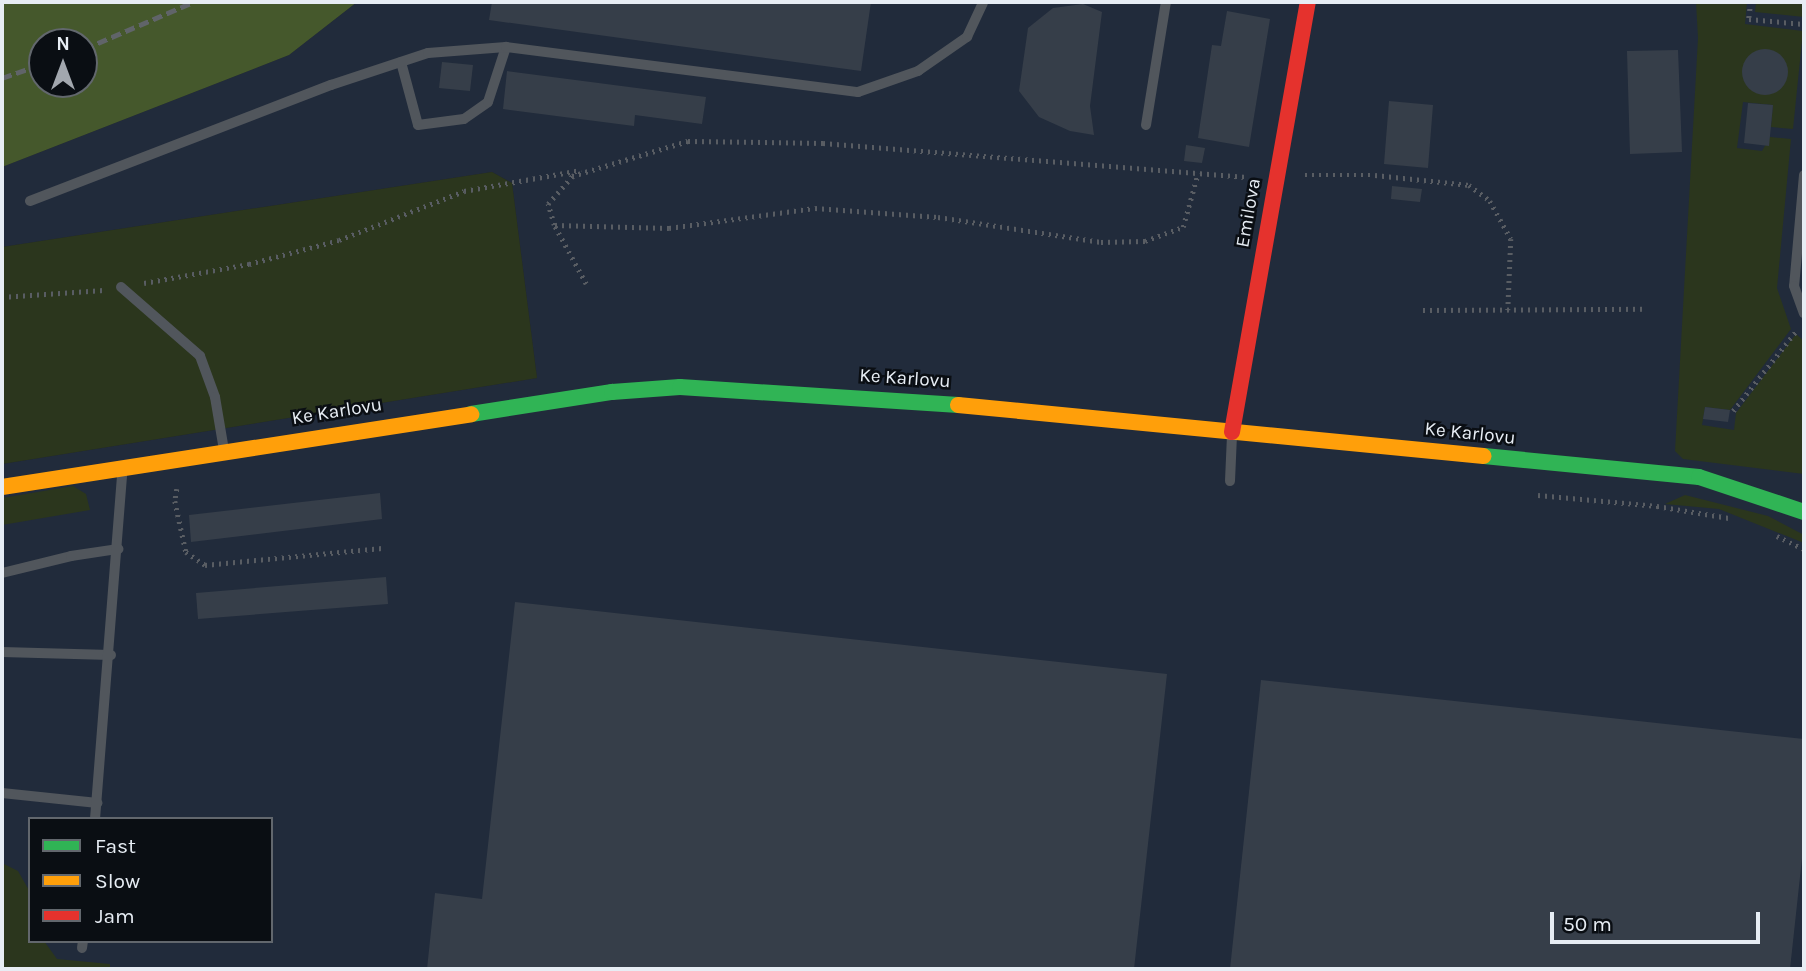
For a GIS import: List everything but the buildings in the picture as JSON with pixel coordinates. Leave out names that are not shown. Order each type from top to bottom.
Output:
[{"type":"street","name":"Emilova","points":[[1232,432],[1308,2]]},
{"type":"street","name":"Ke Karlovu","points":[[2,487],[224,450],[612,392],[680,387],[910,400],[1699,477],[1742,488],[1804,512]]},
{"type":"lane","points":[[30,201],[428,53],[506,47],[858,92],[918,71],[967,37],[984,2]]},
{"type":"lane","points":[[1146,125],[1166,2]]},
{"type":"lane","points":[[401,62],[418,125],[464,119],[488,102],[506,47]]},
{"type":"lane","points":[[1804,175],[1794,286],[1804,313]]},
{"type":"lane","points":[[121,287],[200,356],[215,397],[224,450]]},
{"type":"lane","points":[[1230,481],[1232,432]]},
{"type":"lane","points":[[95,817],[111,655],[122,467]]},
{"type":"lane","points":[[2,573],[71,555],[118,550]]},
{"type":"lane","points":[[2,652],[111,655]]},
{"type":"lane","points":[[2,793],[97,803]]},
{"type":"path","points":[[1751,2],[1749,19],[1804,24]]},
{"type":"path","points":[[586,284],[554,225],[548,204],[572,176],[688,141],[823,143],[1256,178]]},
{"type":"path","points":[[2,297],[82,294],[248,264],[339,240],[464,191],[545,179],[643,155]]},
{"type":"path","points":[[554,225],[669,228],[814,208],[938,217],[1101,242],[1146,241],[1184,227],[1198,173]]},
{"type":"path","points":[[1314,174],[1469,185],[1490,201],[1511,239],[1508,310]]},
{"type":"path","points":[[1423,310],[1647,309]]},
{"type":"path","points":[[1733,411],[1804,321]]},
{"type":"path","points":[[183,457],[175,501],[178,523],[186,552],[205,565],[382,548]]},
{"type":"path","points":[[1538,495],[1657,506],[1742,522]]},
{"type":"path","points":[[1773,534],[1804,549]]},
{"type":"shaded area","points":[[357,2],[1804,2],[1804,969],[2,969],[2,464],[537,378],[512,183],[492,172],[2,247],[2,167],[289,55]]},
{"type":"green space","points":[[2,2],[357,2],[289,55],[2,167]]},
{"type":"green space","points":[[1696,2],[1747,2],[1745,24],[1803,31],[1793,129],[1771,127],[1773,105],[1743,102],[1737,148],[1762,151],[1770,137],[1791,139],[1777,288],[1791,329],[1730,410],[1705,407],[1702,425],[1734,430],[1736,413],[1796,334],[1804,341],[1804,474],[1683,459],[1675,451],[1698,38]]},
{"type":"green space","points":[[1756,2],[1804,2],[1804,17],[1755,12]]},
{"type":"green space","points":[[492,172],[512,183],[537,378],[2,464],[2,247]]},
{"type":"green space","points":[[73,486],[86,494],[90,510],[2,525],[2,498]]},
{"type":"green space","points":[[1685,495],[1768,516],[1804,535],[1804,543],[1719,509],[1665,504]]},
{"type":"green space","points":[[2,863],[18,871],[28,888],[28,943],[45,943],[57,959],[110,964],[110,969],[2,969]]},
{"type":"railway","points":[[98,43],[193,2]]},
{"type":"railway","points":[[2,78],[28,69]]},
{"type":"traffic: fast","points":[[471,414],[612,392],[680,387],[958,405]]},
{"type":"traffic: fast","points":[[1484,456],[1699,477],[1804,512]]},
{"type":"traffic: slow","points":[[958,405],[1484,456]]},
{"type":"traffic: slow","points":[[2,487],[471,414]]},
{"type":"traffic: jam","points":[[1232,432],[1308,2]]}]
